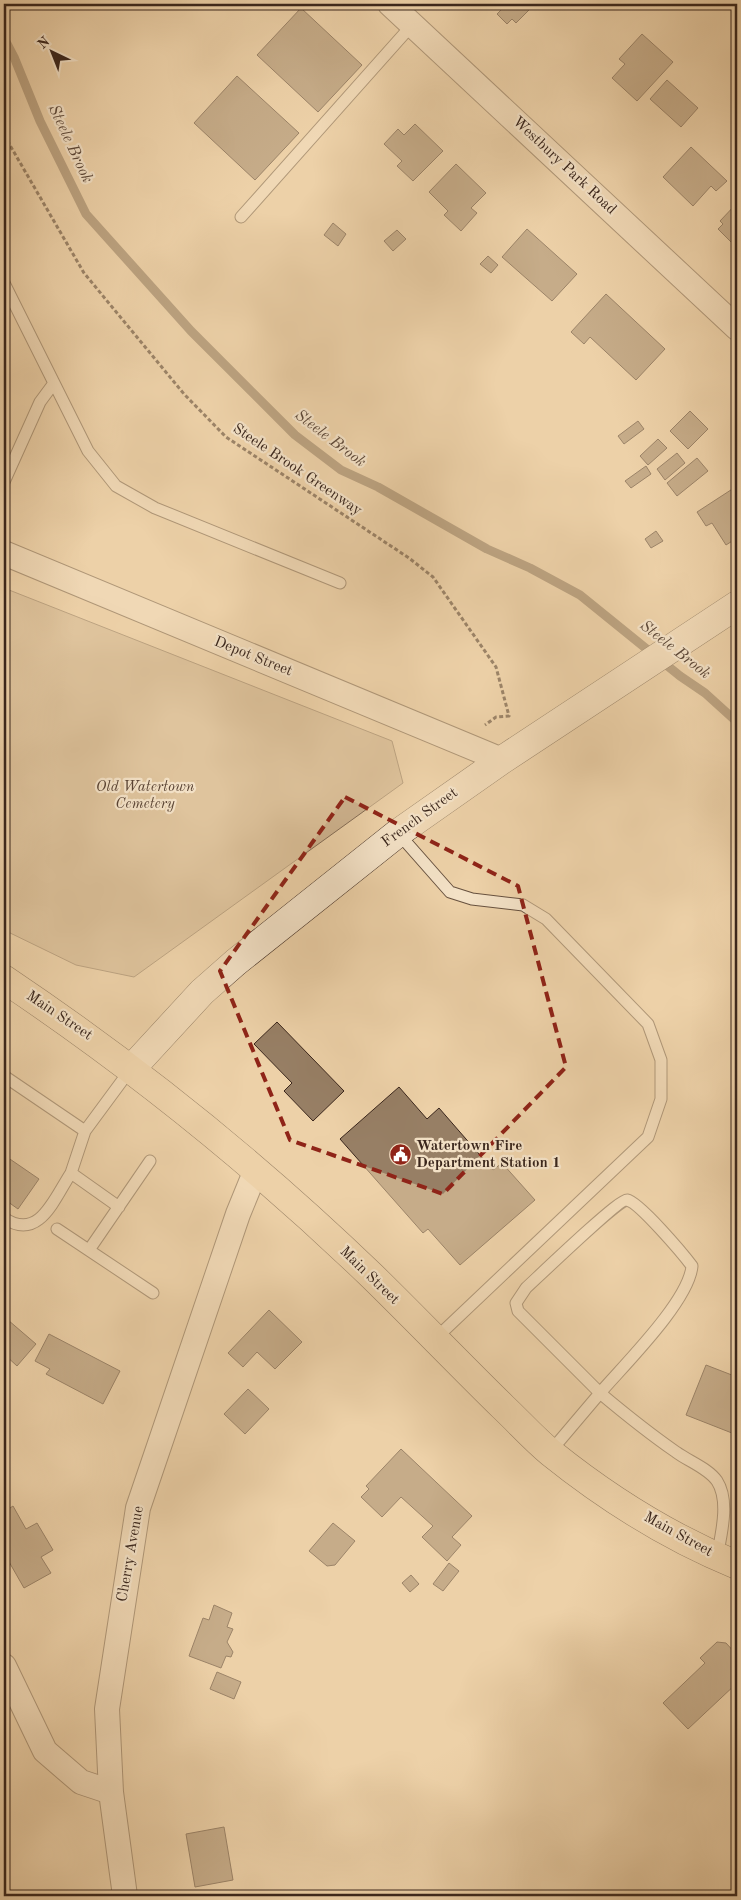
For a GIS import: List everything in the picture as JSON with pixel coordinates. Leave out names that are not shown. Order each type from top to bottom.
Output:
[{"type":"main road","name":"Main Street","points":[[4,979],[79,1029],[132,1068],[256,1170],[372,1276],[434,1340],[550,1452],[630,1509],[727,1561]]},
{"type":"street","name":"Westbury Park Road","points":[[390,4],[737,328]]},
{"type":"street","name":"Depot Street","points":[[4,553],[502,760]]},
{"type":"street","name":"French Street","points":[[132,1068],[196,998],[236,962],[398,833],[502,760],[737,605]]},
{"type":"street","name":"Cherry Avenue","points":[[125,1896],[111,1792],[107,1710],[138,1508],[238,1214],[256,1170]]},
{"type":"street","points":[[4,1666],[45,1750],[81,1782],[111,1792]]},
{"type":"lane","points":[[241,217],[412,25]]},
{"type":"lane","points":[[4,283],[88,451],[116,486],[155,508],[340,583]]},
{"type":"lane","points":[[4,482],[40,402],[54,383]]},
{"type":"lane","points":[[398,833],[450,892],[472,899],[523,905],[546,919],[648,1024],[661,1060],[662,1099],[648,1137],[434,1340]]},
{"type":"lane","points":[[4,1218],[14,1225],[28,1227],[40,1220],[71,1173],[85,1131],[132,1068]]},
{"type":"lane","points":[[4,1076],[85,1131]]},
{"type":"lane","points":[[89,1250],[150,1161]]},
{"type":"lane","points":[[71,1173],[119,1207]]},
{"type":"lane","points":[[550,1452],[600,1394],[666,1316],[691,1276],[692,1266],[685,1257],[643,1212],[628,1200],[624,1200],[605,1216],[526,1288],[516,1302],[518,1311],[600,1394],[644,1429],[717,1481],[722,1496],[722,1531],[727,1561]]},
{"type":"lane","points":[[57,1228],[153,1293]]},
{"type":"path","name":"Steele Brook Greenway","points":[[4,135],[84,273],[184,394],[226,437],[409,558],[433,577],[496,667],[509,716],[496,717]]},
{"type":"highlighted area","points":[[345,797],[518,886],[566,1067],[443,1194],[290,1140],[220,971]]},
{"type":"green space","name":"Old Watertown Cemetery","points":[[4,588],[392,741],[403,783],[134,977],[76,965],[4,930]]},
{"type":"building","points":[[491,4],[535,4],[516,23],[512,19],[507,24],[497,14],[501,10]]},
{"type":"building","points":[[301,8],[362,65],[318,112],[257,55]]},
{"type":"building","points":[[642,34],[673,62],[637,101],[612,78],[625,64],[619,59]]},
{"type":"building","points":[[237,76],[299,133],[255,180],[194,123]]},
{"type":"building","points":[[667,80],[698,108],[681,127],[650,99]]},
{"type":"building","points":[[415,124],[443,151],[413,181],[397,166],[402,161],[384,144],[398,129],[404,135]]},
{"type":"building","points":[[691,147],[727,181],[716,191],[711,186],[693,206],[663,177]]},
{"type":"building","points":[[456,164],[486,193],[471,208],[477,213],[461,231],[444,215],[448,211],[429,192]]},
{"type":"building","points":[[737,203],[737,244],[735,246],[718,229],[723,224],[720,221]]},
{"type":"building","points":[[333,223],[346,234],[338,246],[324,235]]},
{"type":"building","points":[[527,229],[577,274],[552,301],[502,257]]},
{"type":"building","points":[[397,230],[406,239],[393,251],[384,241]]},
{"type":"building","points":[[488,256],[498,265],[491,273],[480,264]]},
{"type":"building","points":[[606,294],[665,349],[636,380],[590,337],[584,344],[571,332]]},
{"type":"building","points":[[690,411],[708,429],[688,449],[670,431]]},
{"type":"building","points":[[638,421],[644,429],[624,444],[618,436]]},
{"type":"building","points":[[658,439],[667,448],[648,465],[640,456]]},
{"type":"building","points":[[677,453],[685,463],[665,480],[657,469]]},
{"type":"building","points":[[697,458],[708,471],[677,496],[667,483]]},
{"type":"building","points":[[646,466],[651,474],[631,488],[625,481]]},
{"type":"building","points":[[737,486],[737,538],[726,545],[712,523],[706,526],[697,512]]},
{"type":"building","points":[[656,531],[663,541],[651,548],[645,539]]},
{"type":"building","points":[[277,1022],[344,1091],[313,1121],[284,1091],[292,1083],[254,1044]]},
{"type":"building","points":[[399,1087],[427,1119],[439,1108],[493,1170],[502,1163],[535,1200],[460,1265],[428,1229],[423,1233],[340,1139]]},
{"type":"building","points":[[4,1155],[39,1179],[18,1209],[4,1199]]},
{"type":"building","points":[[269,1310],[302,1342],[275,1369],[257,1352],[243,1367],[228,1353]]},
{"type":"building","points":[[8,1320],[36,1344],[17,1366],[4,1354],[4,1325]]},
{"type":"building","points":[[49,1334],[120,1371],[103,1404],[46,1374],[50,1369],[35,1361]]},
{"type":"building","points":[[706,1365],[737,1377],[737,1435],[686,1415]]},
{"type":"building","points":[[248,1389],[269,1409],[245,1434],[224,1414]]},
{"type":"building","points":[[401,1449],[472,1516],[452,1537],[461,1545],[447,1561],[422,1537],[433,1526],[401,1497],[382,1517],[361,1497],[369,1489],[366,1486]]},
{"type":"building","points":[[13,1506],[26,1529],[37,1523],[53,1550],[41,1557],[51,1573],[24,1588],[4,1553],[4,1512]]},
{"type":"building","points":[[333,1523],[355,1541],[335,1565],[327,1566],[309,1551]]},
{"type":"building","points":[[449,1563],[459,1571],[443,1591],[433,1584]]},
{"type":"building","points":[[411,1575],[419,1584],[410,1592],[402,1583]]},
{"type":"building","points":[[214,1605],[232,1613],[227,1627],[233,1629],[227,1642],[233,1652],[231,1657],[226,1656],[221,1668],[189,1656],[203,1618],[209,1620]]},
{"type":"building","points":[[717,1642],[726,1643],[737,1655],[737,1683],[688,1729],[663,1703],[705,1663],[700,1658]]},
{"type":"building","points":[[217,1672],[241,1682],[234,1699],[210,1689]]},
{"type":"building","points":[[224,1827],[233,1880],[195,1887],[186,1834]]},
{"type":"waterway","name":"Steele Brook","points":[[4,38],[14,57],[40,121],[86,214],[191,331],[295,435],[341,470],[378,487],[487,549],[530,568],[580,595],[680,676],[705,693],[737,722]]},
{"type":"place","name":"Watertown Fire Department Station 1","points":[[400,1155]]}]
